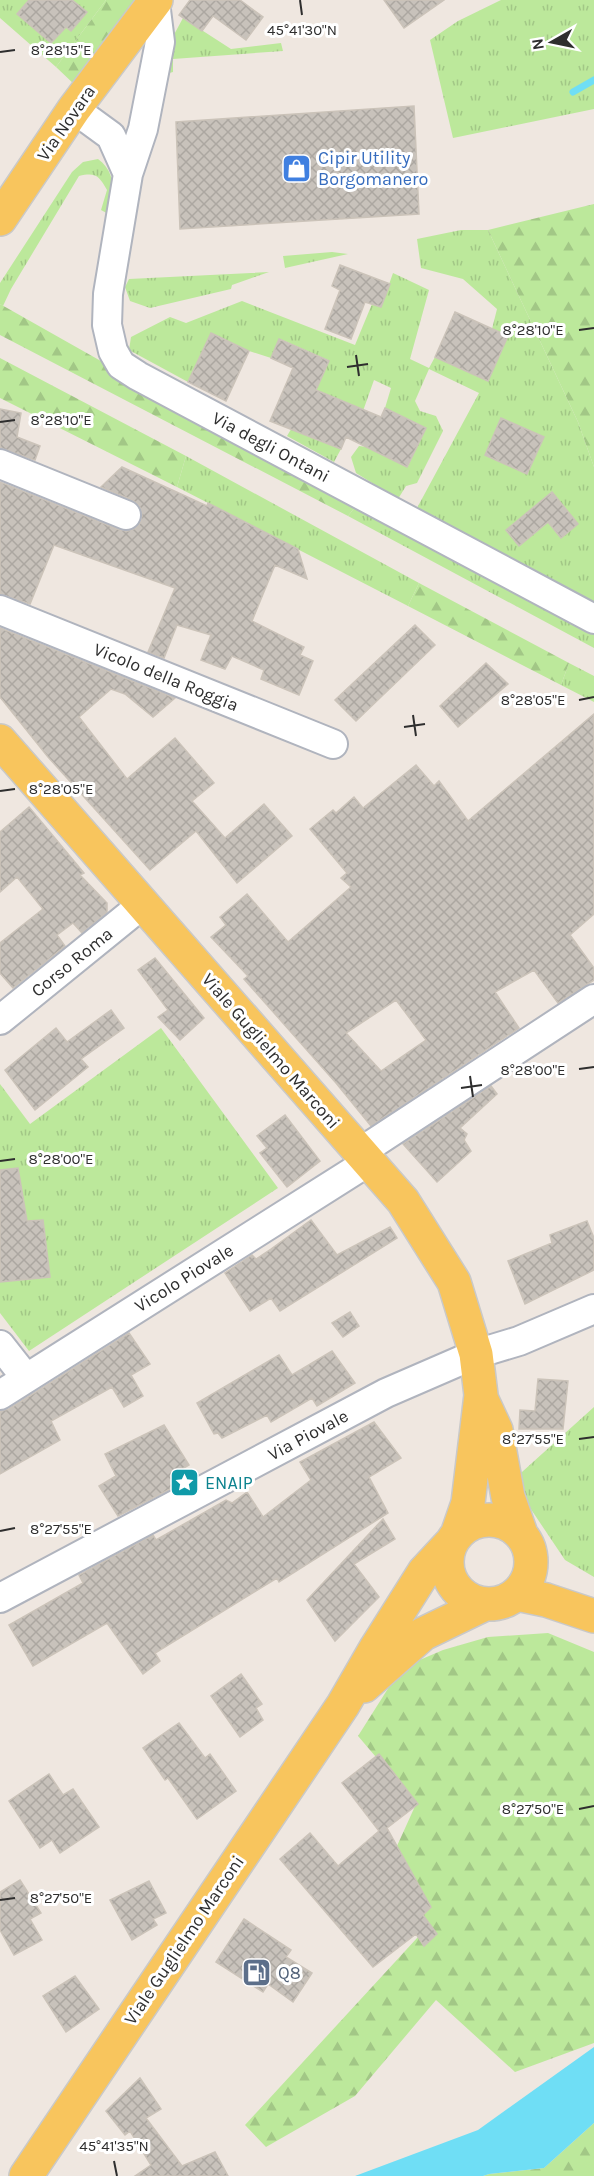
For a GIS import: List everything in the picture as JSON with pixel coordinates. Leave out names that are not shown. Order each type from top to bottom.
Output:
[{"type":"main road","name":"Via Novara","points":[[0,219],[74,110],[156,1]]},
{"type":"main road","name":"Viale Guglielmo Marconi","points":[[0,741],[403,1202],[454,1282],[476,1354],[481,1395],[468,1503],[454,1538],[424,1572],[343,1705],[26,2176]]},
{"type":"main road","name":"Viale Guglielmo Marconi","points":[[481,1395],[495,1430],[508,1497],[526,1548]]},
{"type":"main road","points":[[526,1548],[530,1574],[525,1585],[517,1594],[496,1604],[485,1604],[472,1601],[460,1594],[452,1584],[447,1571],[447,1557],[454,1538],[470,1524],[497,1520],[510,1525],[526,1548],[550,1584],[594,1609]]},
{"type":"main road","points":[[517,1594],[546,1600],[594,1616]]},
{"type":"main road","name":"Viale Guglielmo Marconi","points":[[343,1705],[423,1634],[485,1604]]},
{"type":"street","name":"Via degli Ontani","points":[[156,1],[160,42],[142,129],[128,174],[108,294],[107,325],[113,351],[121,364],[594,619]]},
{"type":"street","points":[[74,110],[111,136],[128,174]]},
{"type":"street","points":[[0,464],[126,515]]},
{"type":"street","name":"Vicolo della Roggia","points":[[0,610],[333,744]]},
{"type":"street","name":"Corso Roma","points":[[0,1020],[143,904]]},
{"type":"street","name":"Vicolo Piovale","points":[[0,1395],[363,1158],[594,999]]},
{"type":"street","name":"Via Piovale","points":[[0,1598],[386,1393],[476,1354],[519,1341],[594,1309]]},
{"type":"street","points":[[0,1345],[26,1378]]},
{"type":"green space","points":[[0,0],[106,0],[56,67],[0,18]]},
{"type":"green space","points":[[106,0],[141,0],[76,86],[56,67]]},
{"type":"green space","points":[[501,0],[594,0],[594,109],[453,138],[430,40],[458,21]]},
{"type":"green space","points":[[183,18],[231,49],[281,43],[283,51],[173,59],[173,72],[162,75],[170,42]]},
{"type":"green space","points":[[98,159],[108,171],[113,184],[112,216],[101,210],[107,190],[102,181],[93,175],[79,176],[3,306],[0,304],[0,283],[72,172],[83,162]]},
{"type":"green space","points":[[594,204],[594,467],[578,422],[488,230]]},
{"type":"green space","points":[[461,230],[488,230],[578,422],[594,467],[594,606],[417,508],[479,393],[429,369],[415,401],[420,411],[436,416],[443,431],[417,483],[406,486],[398,499],[356,473],[351,457],[359,446],[367,447],[408,466],[426,428],[385,408],[391,388],[374,380],[363,411],[318,391],[301,433],[341,449],[334,462],[287,436],[320,380],[328,360],[280,339],[271,358],[249,351],[211,333],[188,382],[129,350],[131,337],[170,317],[186,323],[242,301],[355,345],[372,304],[381,307],[393,273],[429,290],[410,359],[429,368],[435,357],[488,380],[508,336],[492,329],[497,309],[463,279],[421,268],[417,239]]},
{"type":"green space","points":[[332,252],[348,254],[285,268],[283,256]]},
{"type":"green space","points":[[269,272],[232,285],[231,289],[150,308],[130,301],[125,287],[129,279]]},
{"type":"green space","points":[[0,304],[359,502],[348,516],[0,335]]},
{"type":"green space","points":[[0,358],[186,456],[177,487],[0,398]]},
{"type":"green space","points":[[186,456],[419,583],[408,606],[177,487]]},
{"type":"green space","points":[[359,502],[594,630],[594,648],[348,516]]},
{"type":"green space","points":[[419,583],[569,663],[561,685],[408,606]]},
{"type":"green space","points":[[569,663],[594,676],[594,702],[561,685]]},
{"type":"green space","points":[[161,1028],[278,1188],[29,1351],[0,1313],[0,1084],[30,1124]]},
{"type":"green space","points":[[594,1407],[594,1577],[565,1560],[512,1481]]},
{"type":"green space","points":[[548,1633],[594,1652],[594,2043],[515,2072],[436,2000],[355,2096],[266,2147],[245,2125],[429,1925],[392,1857],[416,1804],[358,1736],[401,1668],[443,1650],[488,1637]]},
{"type":"green space","points":[[594,2123],[594,2176],[483,2176],[544,2168]]},
{"type":"water","points":[[594,2047],[594,2123],[544,2168],[483,2176],[355,2176],[478,2130]]},
{"type":"building","points":[[29,0],[72,0],[87,12],[71,31],[66,27],[51,43],[17,14]]},
{"type":"building","points":[[190,0],[240,0],[263,17],[246,40],[213,16],[202,31],[179,15]]},
{"type":"building","points":[[384,0],[444,0],[404,28]]},
{"type":"building","name":"Cipir Utility Borgomanero","points":[[414,106],[419,214],[180,229],[176,122]]},
{"type":"building","points":[[340,265],[390,284],[381,307],[365,302],[351,339],[325,329],[340,290],[332,286]]},
{"type":"building","points":[[455,312],[508,336],[488,381],[435,357]]},
{"type":"building","points":[[211,333],[249,351],[226,401],[188,382]]},
{"type":"building","points":[[279,339],[329,361],[316,390],[381,417],[385,408],[426,428],[407,467],[346,437],[341,449],[270,421],[293,368],[271,358]]},
{"type":"building","points":[[0,409],[21,413],[17,437],[40,446],[35,460],[0,448]]},
{"type":"building","points":[[501,418],[544,437],[527,474],[485,455]]},
{"type":"building","points":[[122,467],[207,506],[208,503],[298,549],[307,579],[275,565],[252,621],[304,647],[300,655],[313,661],[299,695],[261,679],[264,670],[232,656],[225,669],[201,660],[211,635],[177,625],[164,658],[148,652],[175,588],[54,545],[30,604],[0,594],[0,482],[120,530],[128,531],[136,528],[141,522],[142,513],[139,505],[101,487]]},
{"type":"building","points":[[552,492],[578,524],[561,538],[548,522],[519,546],[506,530]]},
{"type":"building","points":[[415,625],[435,645],[356,721],[335,700]]},
{"type":"building","points":[[0,628],[175,698],[153,717],[125,694],[111,689],[79,717],[127,779],[175,738],[214,783],[192,801],[225,838],[264,804],[292,836],[237,883],[196,831],[150,870],[48,757],[0,697]]},
{"type":"building","points":[[486,663],[508,684],[458,727],[440,706]]},
{"type":"building","points":[[594,714],[594,914],[570,935],[594,968],[594,980],[558,1003],[534,970],[495,992],[519,1028],[371,1126],[244,979],[248,976],[211,937],[226,925],[220,917],[247,894],[288,942],[351,887],[341,878],[347,873],[310,829],[333,810],[336,813],[354,797],[363,808],[416,765],[434,786],[439,781],[468,821]],"holes":[[[396,1000],[426,1040],[381,1071],[346,1033]]]},
{"type":"building","points":[[29,807],[84,873],[80,875],[107,903],[107,912],[82,933],[73,923],[57,935],[65,946],[13,988],[0,973],[0,943],[43,909],[17,877],[0,892],[0,832]]},
{"type":"building","points":[[155,958],[204,1018],[180,1040],[158,1017],[168,1010],[138,970]]},
{"type":"building","points":[[111,1010],[124,1028],[81,1059],[88,1067],[35,1110],[5,1070],[56,1028],[67,1042]]},
{"type":"building","points":[[491,1086],[497,1094],[460,1128],[467,1134],[464,1140],[471,1151],[437,1182],[403,1144]]},
{"type":"building","points":[[285,1115],[320,1161],[287,1187],[260,1153],[267,1148],[257,1136]]},
{"type":"building","points":[[18,1168],[27,1221],[43,1220],[50,1277],[0,1282],[0,1170]]},
{"type":"building","points":[[311,1220],[337,1255],[390,1227],[397,1238],[280,1311],[271,1298],[250,1311],[225,1273],[252,1255],[256,1259]]},
{"type":"building","points":[[587,1221],[594,1238],[594,1270],[525,1304],[508,1261],[552,1243],[550,1235]]},
{"type":"building","points":[[350,1312],[359,1326],[343,1337],[332,1323]]},
{"type":"building","points":[[129,1333],[150,1364],[131,1375],[143,1396],[124,1407],[112,1387],[51,1421],[60,1440],[0,1474],[0,1411],[9,1409]]},
{"type":"building","points":[[332,1351],[355,1383],[317,1406],[312,1398],[271,1422],[267,1415],[222,1438],[218,1433],[214,1434],[197,1403],[279,1355],[292,1375]]},
{"type":"building","points":[[538,1379],[568,1381],[563,1429],[519,1429],[520,1410],[535,1411]]},
{"type":"building","points":[[374,1422],[401,1458],[369,1477],[388,1513],[279,1582],[277,1578],[155,1653],[160,1661],[143,1674],[107,1623],[33,1666],[9,1625],[83,1583],[79,1575],[153,1535],[156,1540],[226,1500],[232,1503],[247,1492],[263,1517],[311,1480],[300,1462]]},
{"type":"building","points":[[164,1425],[189,1465],[175,1473],[178,1485],[118,1516],[99,1486],[116,1476],[105,1454]]},
{"type":"building","points":[[383,1519],[395,1539],[354,1564],[379,1597],[335,1641],[307,1600]]},
{"type":"building","points":[[241,1674],[262,1704],[256,1708],[263,1720],[240,1737],[211,1696]]},
{"type":"building","points":[[179,1723],[205,1758],[210,1754],[236,1791],[197,1819],[168,1778],[165,1780],[143,1748]]},
{"type":"building","points":[[379,1754],[418,1804],[387,1828],[431,1907],[423,1915],[437,1934],[424,1946],[416,1934],[373,1967],[280,1859],[310,1833],[338,1866],[379,1831],[342,1783]]},
{"type":"building","points":[[49,1774],[63,1795],[73,1789],[99,1827],[60,1853],[52,1840],[40,1848],[9,1801]]},
{"type":"building","points":[[20,1880],[41,1913],[30,1919],[42,1940],[14,1955],[0,1930],[0,1892]]},
{"type":"building","points":[[149,1881],[166,1913],[153,1919],[157,1925],[132,1940],[110,1900]]},
{"type":"building","points":[[244,1919],[291,1950],[286,1957],[312,1973],[293,2002],[268,1984],[263,1992],[216,1962]]},
{"type":"building","points":[[75,1976],[99,2009],[66,2032],[43,1996]]},
{"type":"building","points":[[140,2078],[161,2109],[146,2118],[182,2166],[215,2152],[228,2176],[135,2176],[151,2165],[130,2131],[125,2135],[106,2111]]},
{"type":"waterway","points":[[573,92],[594,80]]},
{"type":"place","name":"Cipir Utility Borgomanero","points":[[297,168]]},
{"type":"place","name":"ENAIP","points":[[184,1483]]},
{"type":"place","name":"Q8","points":[[257,1973]]}]
